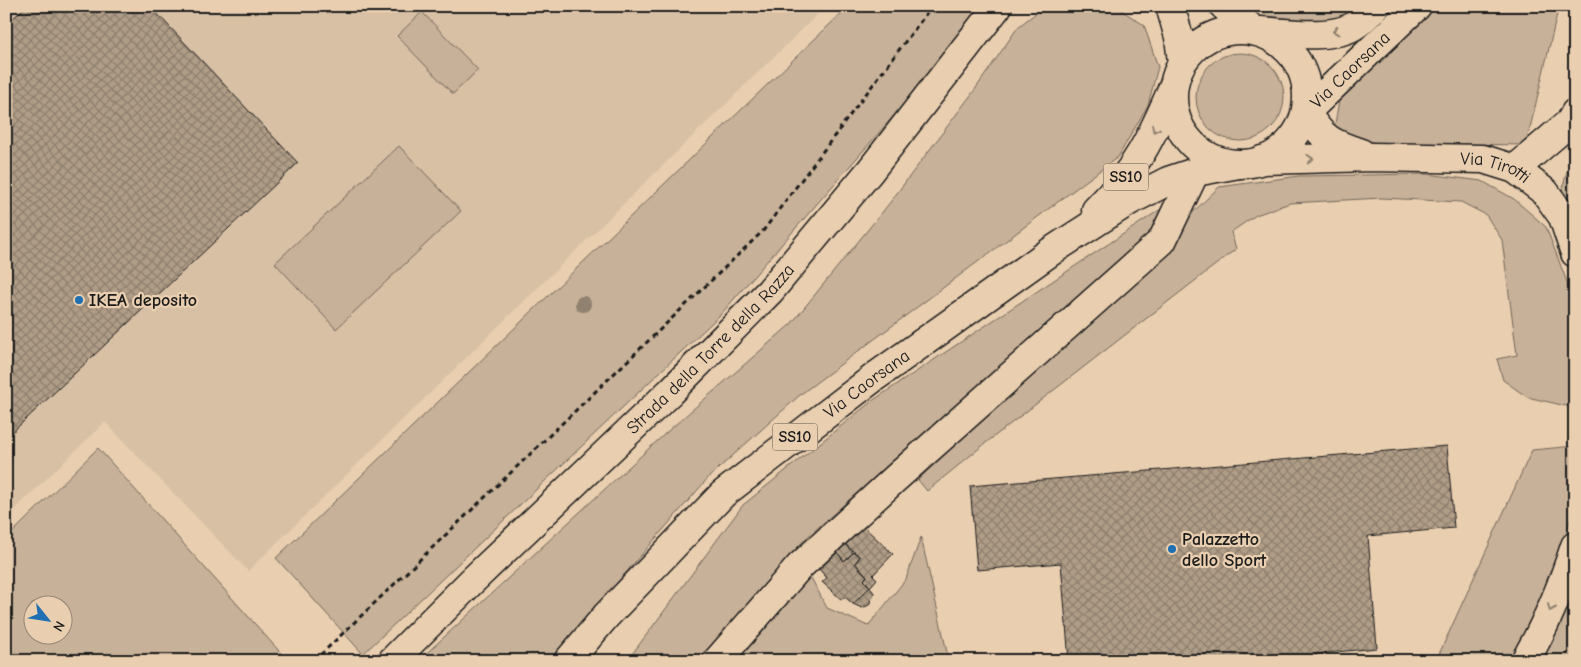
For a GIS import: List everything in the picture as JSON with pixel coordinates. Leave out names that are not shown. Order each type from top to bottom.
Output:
[{"type":"main road","name":"Strada della Torre della Razza","points":[[392,661],[472,581],[670,392],[770,291],[870,170],[998,6]]},
{"type":"main road","points":[[1170,6],[1179,37],[1178,73],[1174,108],[1182,130],[1196,147],[1216,160],[1250,162],[1372,157]]},
{"type":"main road","points":[[1224,6],[1255,31],[1277,40],[1291,52],[1302,70],[1307,91],[1306,112],[1297,133],[1282,150],[1250,162]]},
{"type":"main road","name":"Via Caorsana","points":[[1255,31],[1294,34],[1333,32],[1354,26],[1376,6]]},
{"type":"main road","name":"Via Caorsana","points":[[1306,112],[1417,6]]},
{"type":"main road","points":[[1178,73],[1196,46],[1214,35],[1234,30],[1255,31]]},
{"type":"main road","name":"SS10","points":[[1053,250],[1115,192],[1136,164],[1156,128],[1178,73]]},
{"type":"main road","points":[[1306,112],[1316,130],[1332,144],[1372,157]]},
{"type":"main road","points":[[1515,169],[1570,122],[1575,113]]},
{"type":"main road","name":"Via Tirotti","points":[[1372,157],[1483,160],[1515,169],[1544,192],[1563,217],[1575,253]]},
{"type":"main road","name":"SS10","points":[[1053,250],[1129,200],[1168,181],[1195,172],[1250,162]]},
{"type":"main road","points":[[717,661],[800,566],[1162,241],[1195,172]]},
{"type":"main road","name":"Via Caorsana","points":[[568,661],[606,616],[723,494],[876,376],[1053,250]]},
{"type":"main road","points":[[1525,661],[1563,580],[1575,546]]},
{"type":"path","points":[[314,661],[763,231],[932,6]]},
{"type":"shaded area","points":[[6,6],[826,6],[248,571],[105,422],[6,518]]},
{"type":"shaded area","points":[[849,6],[983,6],[897,112],[721,314],[363,654],[276,558]]},
{"type":"shaded area","points":[[1045,6],[1115,6],[1144,25],[1158,67],[1148,105],[1118,157],[801,394],[709,477],[549,661],[418,661],[668,431],[791,324],[888,205],[974,91],[1018,27]]},
{"type":"shaded area","points":[[1254,6],[1350,6],[1358,16],[1354,26],[1267,16]]},
{"type":"shaded area","points":[[1431,6],[1559,6],[1526,145],[1366,143],[1334,129],[1340,95],[1386,46]]},
{"type":"shaded area","points":[[422,12],[478,70],[453,94],[397,36]]},
{"type":"shaded area","points":[[1240,53],[1257,56],[1265,60],[1277,72],[1281,80],[1284,97],[1281,114],[1277,122],[1265,134],[1257,138],[1240,141],[1223,138],[1215,134],[1203,122],[1199,114],[1196,97],[1199,80],[1203,72],[1215,60],[1223,56]]},
{"type":"shaded area","points":[[399,146],[461,211],[336,329],[275,263]]},
{"type":"shaded area","points":[[1575,168],[1575,219],[1562,191],[1567,171]]},
{"type":"shaded area","points":[[1427,174],[1482,181],[1514,199],[1546,227],[1567,282],[1575,335],[1575,408],[1527,397],[1503,380],[1497,359],[1517,355],[1502,240],[1486,215],[1461,202],[1382,198],[1290,203],[1256,215],[1231,232],[1236,249],[987,442],[927,491],[918,480],[1219,187],[1299,176]]},
{"type":"shaded area","points":[[1161,209],[1169,216],[804,540],[698,661],[627,661],[743,505],[872,401]]},
{"type":"shaded area","points":[[1575,446],[1575,502],[1555,575],[1515,655],[1510,661],[1436,661],[1532,450]]},
{"type":"shaded area","points":[[98,448],[288,661],[6,661],[6,539]]},
{"type":"shaded area","points":[[921,537],[949,661],[733,661],[809,574],[827,608],[868,626],[906,579]]},
{"type":"shaded area","points":[[1575,583],[1575,661],[1540,661]]},
{"type":"building","name":"IKEA deposito","points":[[26,6],[150,6],[298,163],[6,438],[6,25]]},
{"type":"building","name":"Palazzetto dello Sport","points":[[1447,446],[1454,528],[1368,536],[1377,648],[1316,654],[1317,661],[1069,661],[1061,563],[977,570],[970,486]]},
{"type":"building","points":[[863,526],[893,554],[873,575],[877,579],[870,587],[864,580],[867,576],[855,563],[860,557],[845,544]]},
{"type":"building","points":[[845,544],[853,553],[844,561],[837,552]]},
{"type":"building","points":[[835,550],[844,561],[854,552],[860,557],[855,563],[867,576],[864,580],[870,587],[853,604],[845,597],[842,600],[822,582],[827,578],[818,568]]},
{"type":"building","points":[[870,587],[874,593],[869,605],[862,608],[853,604]]},
{"type":"place","name":"IKEA deposito","points":[[79,300]]},
{"type":"place","name":"Palazzetto dello Sport","points":[[1172,549]]}]
